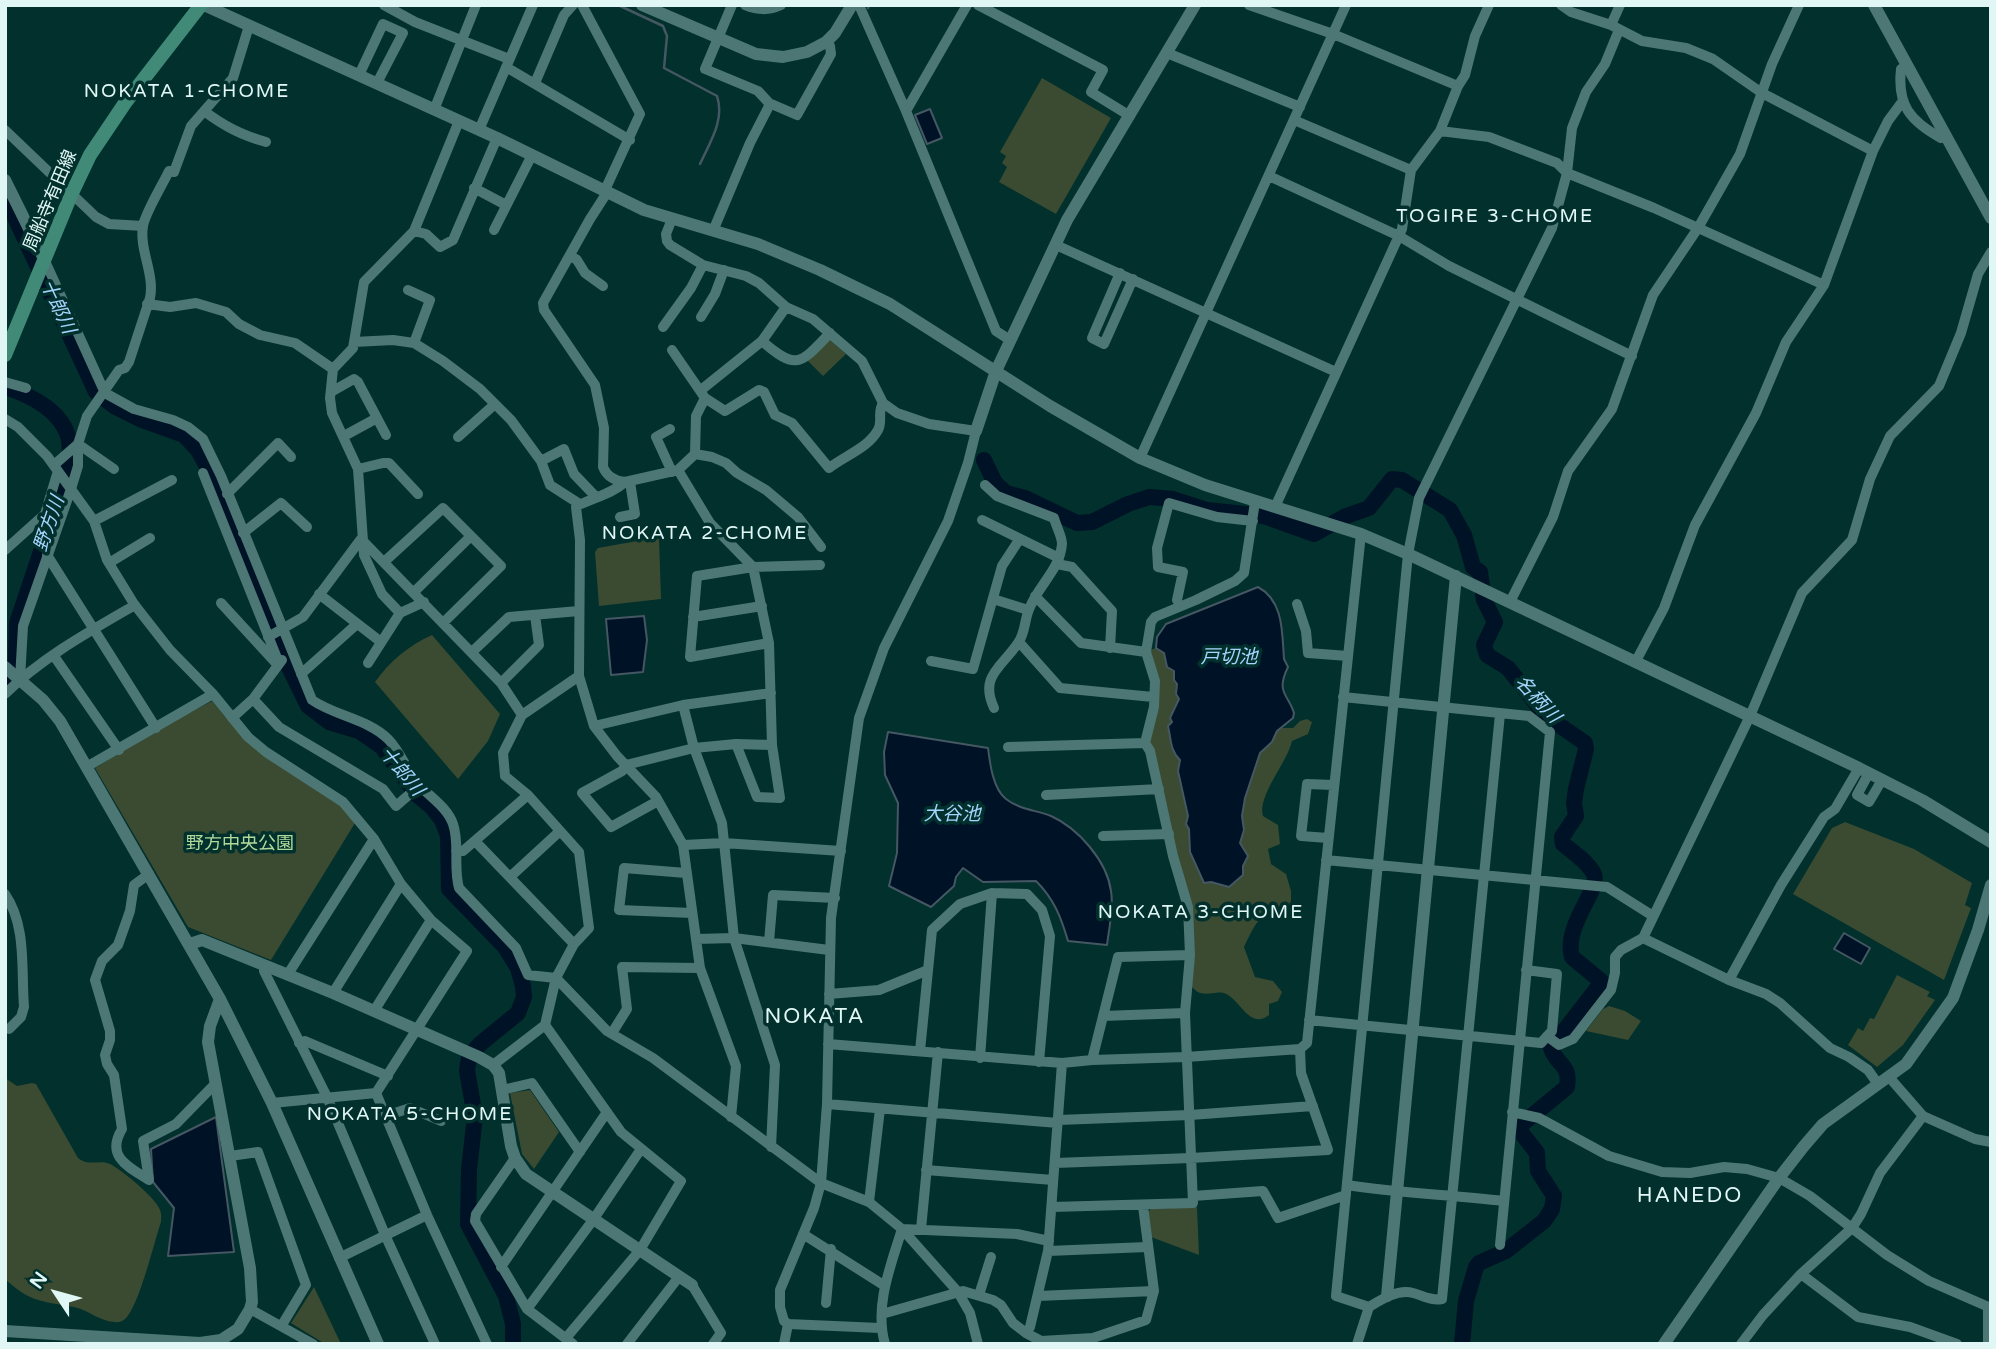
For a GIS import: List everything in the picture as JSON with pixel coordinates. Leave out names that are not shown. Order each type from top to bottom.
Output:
[{"type":"main road","name":"周船寺有田線","points":[[5,355],[90,155],[106,130],[202,5]]},
{"type":"street","points":[[202,5],[497,138],[644,210],[758,244],[820,270],[890,304],[1105,440],[1205,485],[1254,511]]},
{"type":"street","points":[[384,5],[415,22],[464,40],[508,63],[535,83],[630,140]]},
{"type":"street","points":[[433,110],[464,40],[476,5]]},
{"type":"street","points":[[479,130],[533,5]]},
{"type":"street","points":[[535,83],[564,15],[573,5]]},
{"type":"street","points":[[582,5],[640,114],[607,191],[543,303],[544,310],[592,379],[604,428],[603,467],[606,473],[618,481],[628,482],[675,471],[695,454],[696,416],[703,394],[762,341],[786,307]]},
{"type":"street","points":[[642,5],[756,54],[771,57],[807,52],[827,42],[851,7],[906,111],[996,331],[1010,340]]},
{"type":"street","points":[[732,5],[705,69],[758,91],[770,104],[797,115],[831,54],[831,46],[827,42]]},
{"type":"street","points":[[745,5],[761,10],[781,5]]},
{"type":"street","points":[[906,111],[967,5]]},
{"type":"street","points":[[978,5],[1103,70],[1091,92],[1130,116]]},
{"type":"street","points":[[784,1344],[788,1324],[780,1307],[780,1290],[821,1182],[827,1104],[829,950],[859,718],[884,648],[948,521],[996,371],[1010,340],[1067,220],[1195,5]]},
{"type":"street","points":[[1249,5],[1333,34],[1458,86]]},
{"type":"street","points":[[1140,458],[1346,5]]},
{"type":"street","points":[[1275,507],[1402,229],[1411,170],[1440,131],[1465,75],[1475,36],[1489,5]]},
{"type":"street","points":[[1560,5],[1642,41],[1686,48],[1706,56],[1762,93],[1873,150]]},
{"type":"street","points":[[1369,1307],[1336,1296],[1408,554],[1421,493],[1552,228],[1567,173],[1572,128],[1586,92],[1605,64],[1620,5]]},
{"type":"street","points":[[1507,601],[1553,517],[1568,471],[1612,409],[1653,295],[1698,228],[1740,154],[1772,64],[1799,5]]},
{"type":"street","points":[[1874,5],[1991,216]]},
{"type":"street","points":[[359,75],[383,24],[403,33],[377,83]]},
{"type":"street","points":[[20,679],[23,626],[78,466],[78,444],[87,416],[119,370],[125,368],[129,362],[148,304],[152,288],[146,262],[143,226],[169,171],[174,172],[191,126],[233,78],[249,26]]},
{"type":"street","points":[[1167,53],[1300,107]]},
{"type":"street","points":[[1906,66],[1901,69],[1899,87],[1902,102],[1908,112],[1927,129],[1941,138],[1945,136]]},
{"type":"street","points":[[1636,660],[1664,608],[1695,525],[1756,413],[1786,342],[1824,285],[1873,150],[1888,121],[1902,102]]},
{"type":"street","points":[[713,231],[750,143],[770,104]]},
{"type":"street","points":[[204,111],[223,126],[266,142]]},
{"type":"street","points":[[1294,120],[1411,170]]},
{"type":"street","points":[[400,613],[382,594],[364,555],[358,469],[332,413],[333,369],[354,348],[364,282],[414,231],[459,121]]},
{"type":"street","points":[[5,131],[96,217],[108,224],[143,226]]},
{"type":"street","points":[[1440,131],[1489,137],[1557,163],[1567,173],[1824,285]]},
{"type":"street","points":[[414,231],[426,234],[440,247],[453,240],[497,138]]},
{"type":"street","points":[[494,230],[532,155]]},
{"type":"street","points":[[1269,176],[1399,236],[1449,266],[1632,356]]},
{"type":"street","points":[[5,180],[46,261],[105,393],[134,409],[173,420],[203,439],[221,476],[312,700],[325,709],[356,720],[388,738],[419,786],[443,807],[453,821],[459,888],[516,948],[528,975],[556,978],[612,1033],[653,1058],[821,1182],[869,1202],[902,1229],[958,1292],[970,1313],[978,1344]]},
{"type":"street","points":[[474,188],[506,205]]},
{"type":"street","points":[[672,219],[666,234],[667,242],[703,265],[760,283],[786,307],[813,319],[862,361],[883,403],[897,413],[929,424],[976,431]]},
{"type":"street","points":[[1056,245],[1336,372]]},
{"type":"street","points":[[1548,1036],[1559,1045],[1573,1039],[1611,990],[1615,957],[1620,950],[1643,938],[1750,716],[1802,593],[1852,540],[1870,479],[1890,436],[1939,386],[1961,333],[1978,274],[1991,252]]},
{"type":"street","points":[[571,256],[585,273],[603,286]]},
{"type":"street","points":[[663,327],[691,288],[703,265]]},
{"type":"street","points":[[701,317],[715,294],[724,270]]},
{"type":"street","points":[[1120,273],[1092,338],[1104,344],[1133,279]]},
{"type":"street","points":[[408,290],[430,300],[414,343]]},
{"type":"street","points":[[148,304],[170,307],[196,303],[226,312],[239,324],[260,335],[295,343],[333,369]]},
{"type":"street","points":[[762,341],[774,352],[794,362],[805,359],[830,333]]},
{"type":"street","points":[[354,342],[393,340],[414,343],[443,360],[480,389],[511,420],[541,461],[550,485],[578,503],[628,482]]},
{"type":"street","points":[[672,349],[703,394],[725,411],[759,390],[764,392],[775,415],[792,423],[830,468],[850,452],[868,444],[880,426],[880,408],[883,403]]},
{"type":"street","points":[[331,391],[354,379],[358,382],[386,435]]},
{"type":"street","points":[[5,382],[26,388]]},
{"type":"street","points":[[458,437],[495,404]]},
{"type":"street","points":[[344,436],[377,418]]},
{"type":"street","points":[[5,419],[18,427],[59,467],[70,488],[94,520],[109,563],[135,605],[177,658],[266,752],[343,802],[374,839],[401,884],[431,920],[467,951],[376,1093]]},
{"type":"street","points":[[670,429],[656,437],[675,471],[710,523],[753,567],[769,643],[772,745],[780,799],[757,797],[736,744]]},
{"type":"street","points":[[227,494],[278,443],[290,457]]},
{"type":"street","points":[[5,551],[45,514],[59,467],[78,444]]},
{"type":"street","points":[[78,444],[114,469]]},
{"type":"street","points":[[541,461],[564,449],[573,474],[596,497]]},
{"type":"street","points":[[695,454],[726,463],[737,473],[766,490],[798,517],[821,547]]},
{"type":"street","points":[[358,469],[388,463],[418,494]]},
{"type":"street","points":[[203,473],[278,664]]},
{"type":"street","points":[[94,520],[172,480]]},
{"type":"street","points":[[620,517],[635,514],[628,482]]},
{"type":"street","points":[[985,485],[997,496],[1054,518],[1062,542],[1058,561],[1028,610],[1024,632],[1019,642],[989,679],[988,696],[994,708]]},
{"type":"street","points":[[243,533],[281,503],[307,527]]},
{"type":"street","points":[[578,503],[579,676],[594,726],[658,801],[682,845],[700,968],[736,1066],[732,1117]]},
{"type":"street","points":[[1177,600],[1183,572],[1158,567],[1157,548],[1169,503],[1217,517],[1275,507],[1361,534],[1636,660],[1922,800],[1991,842]]},
{"type":"street","points":[[384,562],[443,508],[500,566],[444,622]]},
{"type":"street","points":[[1052,1207],[1193,1203],[1185,1013],[1189,956],[1188,907],[1168,834],[1150,751],[1145,743],[1154,707],[1155,681],[1146,652],[1149,627],[1155,617],[1196,600],[1244,573],[1254,511]]},
{"type":"street","points":[[982,520],[1072,567],[1112,611],[1110,648]]},
{"type":"street","points":[[828,1044],[1062,1063],[1300,1049],[1307,1043],[1361,534]]},
{"type":"street","points":[[414,592],[471,537]]},
{"type":"street","points":[[109,563],[150,538]]},
{"type":"street","points":[[361,539],[501,683],[522,715]]},
{"type":"street","points":[[268,637],[303,617],[361,539]]},
{"type":"street","points":[[931,661],[973,669],[1002,566],[1019,540]]},
{"type":"street","points":[[47,555],[156,728]]},
{"type":"street","points":[[769,643],[690,657],[697,576],[753,567],[820,565]]},
{"type":"street","points":[[1387,1296],[1456,576]]},
{"type":"street","points":[[319,594],[382,642]]},
{"type":"street","points":[[1035,596],[1081,643],[1146,652]]},
{"type":"street","points":[[993,599],[1028,610]]},
{"type":"street","points":[[368,663],[400,613],[424,602]]},
{"type":"street","points":[[222,603],[278,664]]},
{"type":"street","points":[[1297,604],[1306,631],[1308,653],[1348,656]]},
{"type":"street","points":[[5,694],[20,679],[135,605]]},
{"type":"street","points":[[693,617],[762,606]]},
{"type":"street","points":[[472,652],[509,617],[579,611]]},
{"type":"street","points":[[501,683],[539,646],[535,615]]},
{"type":"street","points":[[300,674],[357,624]]},
{"type":"street","points":[[1019,642],[1060,688],[1153,697]]},
{"type":"street","points":[[232,718],[253,699],[290,650]]},
{"type":"street","points":[[54,656],[119,750]]},
{"type":"street","points":[[5,667],[54,711],[190,944],[272,1103],[378,1344]]},
{"type":"street","points":[[493,1065],[545,1024],[556,978],[574,944],[589,928],[579,852],[528,795],[506,776],[503,753],[522,715],[579,676]]},
{"type":"street","points":[[594,726],[683,705],[771,693]]},
{"type":"street","points":[[88,766],[213,694]]},
{"type":"street","points":[[1343,697],[1529,716],[1550,732],[1500,1245]]},
{"type":"street","points":[[253,699],[279,727],[383,789],[396,806],[419,786]]},
{"type":"street","points":[[683,705],[694,748],[722,823],[734,938],[775,1065],[771,1146]]},
{"type":"street","points":[[1357,1344],[1369,1307],[1387,1296],[1410,1292],[1433,1300],[1442,1299],[1500,714]]},
{"type":"street","points":[[1008,747],[1145,743]]},
{"type":"street","points":[[658,801],[611,827],[582,793],[622,771],[626,765],[694,748],[736,744],[772,745]]},
{"type":"street","points":[[1864,771],[1857,795],[1869,802],[1882,780]]},
{"type":"street","points":[[1729,980],[1787,876],[1824,817],[1835,809],[1864,771]]},
{"type":"street","points":[[1328,838],[1301,836],[1307,784],[1334,785]]},
{"type":"street","points":[[1046,795],[1159,789]]},
{"type":"street","points":[[456,851],[463,851],[528,795]]},
{"type":"street","points":[[510,877],[561,831]]},
{"type":"street","points":[[1103,836],[1168,834]]},
{"type":"street","points":[[288,974],[374,839]]},
{"type":"street","points":[[475,841],[574,944]]},
{"type":"street","points":[[682,845],[724,843],[841,852]]},
{"type":"street","points":[[1326,860],[1379,863],[1606,887],[1653,916]]},
{"type":"street","points":[[687,873],[624,868],[619,910],[692,913]]},
{"type":"street","points":[[149,874],[134,885],[130,911],[118,945],[102,961],[96,980],[110,1031],[105,1055],[114,1075],[116,1088],[122,1129],[118,1136],[117,1153],[121,1162],[149,1180],[144,1141],[176,1124],[216,1083]]},
{"type":"street","points":[[333,993],[401,884]]},
{"type":"street","points":[[1664,1344],[1779,1178],[1823,1124],[1906,1064],[1954,999],[1991,885]]},
{"type":"street","points":[[980,1058],[992,893]]},
{"type":"street","points":[[920,1051],[932,930],[960,904],[992,893],[1027,894],[1042,910],[1050,936],[1039,1062]]},
{"type":"street","points":[[5,894],[13,905],[20,928],[24,1007],[21,1017],[9,1029]]},
{"type":"street","points":[[769,942],[772,895],[835,898]]},
{"type":"street","points":[[374,1011],[431,920]]},
{"type":"street","points":[[696,939],[734,938],[829,950]]},
{"type":"street","points":[[1643,938],[1729,980],[1766,994],[1780,1003],[1830,1048],[1884,1080],[1923,1116],[1975,1139],[1991,1142]]},
{"type":"street","points":[[190,944],[202,940],[288,974],[493,1065],[499,1073],[515,1158],[526,1174],[692,1285],[721,1333],[713,1344]]},
{"type":"street","points":[[1093,1060],[1118,957],[1189,956]]},
{"type":"street","points":[[265,965],[264,971],[327,1097],[435,1344]]},
{"type":"street","points":[[612,1033],[627,1009],[622,967],[700,968]]},
{"type":"street","points":[[830,994],[879,990],[928,970]]},
{"type":"street","points":[[1309,1020],[1541,1043],[1552,1031],[1557,974],[1526,970]]},
{"type":"street","points":[[5,1331],[70,1340],[223,1342],[237,1329],[250,1309],[250,1268],[208,1042],[210,1026],[220,999]]},
{"type":"street","points":[[1103,1016],[1185,1013]]},
{"type":"street","points":[[515,1158],[476,1214],[475,1221],[527,1309],[570,1341],[640,1250],[681,1181],[621,1132],[545,1024]]},
{"type":"street","points":[[299,1043],[305,1041],[388,1076]]},
{"type":"street","points":[[1055,1163],[1328,1150],[1301,1073],[1300,1049]]},
{"type":"street","points":[[921,1229],[938,1052]]},
{"type":"street","points":[[1026,1333],[1038,1296],[1048,1246],[1062,1063]]},
{"type":"street","points":[[502,1090],[532,1083],[580,1152]]},
{"type":"street","points":[[272,1103],[376,1093]]},
{"type":"street","points":[[376,1093],[427,1215],[487,1344]]},
{"type":"street","points":[[827,1104],[1058,1121],[1313,1106]]},
{"type":"street","points":[[386,1116],[410,1108],[441,1121]]},
{"type":"street","points":[[869,1202],[880,1109]]},
{"type":"street","points":[[501,1267],[607,1112]]},
{"type":"street","points":[[1512,1112],[1534,1117],[1609,1156],[1662,1172],[1690,1173],[1724,1167],[1747,1169],[1779,1178],[1810,1196],[1887,1255],[1929,1281],[1989,1307],[1987,1344]]},
{"type":"street","points":[[1741,1344],[1763,1315],[1801,1274],[1852,1228],[1880,1172],[1923,1116]]},
{"type":"street","points":[[527,1309],[593,1220],[641,1149]]},
{"type":"street","points":[[230,1156],[258,1152],[306,1285],[282,1325]]},
{"type":"street","points":[[926,1170],[1053,1180]]},
{"type":"street","points":[[1193,1196],[1263,1191],[1278,1217],[1347,1190],[1503,1201]]},
{"type":"street","points":[[881,1314],[958,1292],[993,1300],[1001,1305],[1013,1323],[1041,1341],[1093,1338],[1146,1320],[1154,1291],[1143,1206]]},
{"type":"street","points":[[339,1258],[427,1215]]},
{"type":"street","points":[[902,1229],[1017,1234],[1048,1246],[1147,1247]]},
{"type":"street","points":[[885,1344],[880,1328],[885,1286],[902,1229]]},
{"type":"street","points":[[803,1234],[885,1286]]},
{"type":"street","points":[[826,1304],[831,1250]]},
{"type":"street","points":[[979,1295],[991,1257]]},
{"type":"street","points":[[1801,1274],[1858,1317],[1910,1326],[1957,1344]]},
{"type":"street","points":[[626,1344],[678,1278]]},
{"type":"street","points":[[1038,1296],[1154,1291]]},
{"type":"street","points":[[250,1309],[313,1344]]},
{"type":"street","points":[[788,1324],[880,1328]]},
{"type":"green space","points":[[1042,78],[1111,118],[1056,214],[999,182],[1007,167],[1002,163],[1006,156],[1000,152]]},
{"type":"green space","points":[[828,338],[846,354],[823,376],[807,360]]},
{"type":"green space","points":[[659,537],[661,599],[599,606],[595,552],[598,548]]},
{"type":"green space","points":[[432,635],[500,714],[488,741],[458,779],[375,682],[400,655]]},
{"type":"green space","points":[[1163,648],[1174,665],[1238,843],[1243,798],[1258,755],[1279,728],[1293,728],[1300,721],[1307,719],[1312,722],[1308,734],[1292,741],[1268,789],[1262,808],[1263,816],[1278,825],[1280,844],[1268,849],[1271,864],[1286,874],[1291,891],[1291,913],[1272,913],[1260,919],[1244,947],[1255,977],[1273,981],[1282,992],[1278,1001],[1269,1004],[1269,1015],[1263,1019],[1247,1014],[1225,993],[1200,993],[1191,986],[1190,905],[1149,742],[1151,650]]},
{"type":"green space","name":"野方中央公園","points":[[212,701],[225,717],[339,804],[355,823],[271,960],[188,927],[95,768]]},
{"type":"green space","points":[[1845,822],[1914,849],[1972,883],[1965,905],[1971,908],[1944,980],[1793,894],[1832,828]]},
{"type":"green space","points":[[1897,975],[1930,992],[1927,996],[1935,1000],[1903,1045],[1877,1067],[1848,1045],[1858,1028],[1863,1031],[1870,1018],[1874,1019]]},
{"type":"green space","points":[[1609,1006],[1625,1011],[1641,1021],[1628,1040],[1586,1031],[1603,1009]]},
{"type":"green space","points":[[5,1078],[17,1086],[36,1084],[78,1158],[115,1167],[146,1192],[160,1210],[161,1222],[141,1288],[136,1302],[122,1321],[110,1321],[79,1309],[37,1300],[22,1293],[5,1279]]},
{"type":"green space","points":[[530,1090],[559,1132],[534,1169],[522,1154],[510,1093]]},
{"type":"green space","points":[[1197,1207],[1199,1255],[1151,1237],[1148,1212],[1151,1209]]},
{"type":"green space","points":[[314,1287],[341,1344],[325,1344],[291,1323]]},
{"type":"water","points":[[930,109],[942,138],[927,144],[915,115]]},
{"type":"water","name":"戸切池","points":[[1258,587],[1273,600],[1280,618],[1284,659],[1288,667],[1283,688],[1294,713],[1293,718],[1277,731],[1272,742],[1260,753],[1242,816],[1244,830],[1240,843],[1248,856],[1243,866],[1243,875],[1229,887],[1204,883],[1190,852],[1189,829],[1186,824],[1188,816],[1178,771],[1180,760],[1173,748],[1168,726],[1172,722],[1170,718],[1179,699],[1176,694],[1177,684],[1174,671],[1167,667],[1164,653],[1156,648],[1157,637],[1166,624]]},
{"type":"water","points":[[644,616],[647,640],[643,672],[611,675],[606,619]]},
{"type":"water","name":"大谷池","points":[[888,732],[988,748],[995,783],[1006,799],[1022,808],[1061,821],[1081,837],[1104,868],[1111,891],[1107,945],[1068,941],[1056,909],[1036,881],[983,882],[963,868],[956,877],[954,886],[931,907],[889,886],[897,853],[898,803],[885,775],[884,752]]},
{"type":"water","points":[[1844,933],[1870,948],[1861,964],[1834,949]]},
{"type":"water","points":[[216,1117],[234,1252],[168,1256],[174,1208],[153,1182],[151,1149]]},
{"type":"waterway","points":[[618,5],[663,26],[667,36],[664,68],[717,96],[718,122],[700,164]]},
{"type":"waterway","name":"十郎川","points":[[5,196],[96,392],[114,406],[142,420],[184,435],[198,450],[216,483],[280,649],[308,706],[329,722],[359,731],[382,747],[416,794],[432,807],[442,820],[448,836],[449,889],[505,947],[518,968],[524,997],[518,1013],[480,1044],[469,1057],[467,1071],[475,1116],[469,1170],[468,1224],[506,1296],[513,1324],[513,1344]]},
{"type":"waterway","name":"野方川","points":[[5,387],[35,400],[53,413],[66,430],[71,462],[17,623],[16,659],[12,683],[9,685]]},
{"type":"waterway","name":"名柄川","points":[[984,460],[995,483],[1006,493],[1025,498],[1077,523],[1092,522],[1149,497],[1173,499],[1207,510],[1264,516],[1314,534],[1346,516],[1369,508],[1392,479],[1402,480],[1450,510],[1464,535],[1473,567],[1480,572],[1484,600],[1495,622],[1484,645],[1487,655],[1508,668],[1546,716],[1585,743],[1574,803],[1576,816],[1562,837],[1563,844],[1591,870],[1595,881],[1573,933],[1572,957],[1602,982],[1551,1048],[1565,1069],[1567,1087],[1522,1124],[1520,1131],[1537,1153],[1538,1171],[1554,1196],[1552,1209],[1544,1221],[1506,1251],[1479,1263],[1476,1267],[1466,1301],[1462,1344]]},
{"type":"district","name":"NOKATA 1-CHOME","points":[[187,92]]},
{"type":"district","name":"TOGIRE 3-CHOME","points":[[1495,217]]},
{"type":"district","name":"NOKATA 2-CHOME","points":[[705,534]]},
{"type":"district","name":"NOKATA 3-CHOME","points":[[1201,913]]},
{"type":"district","name":"NOKATA","points":[[815,1017]]},
{"type":"district","name":"NOKATA 5-CHOME","points":[[410,1115]]},
{"type":"district","name":"HANEDO","points":[[1690,1196]]}]
